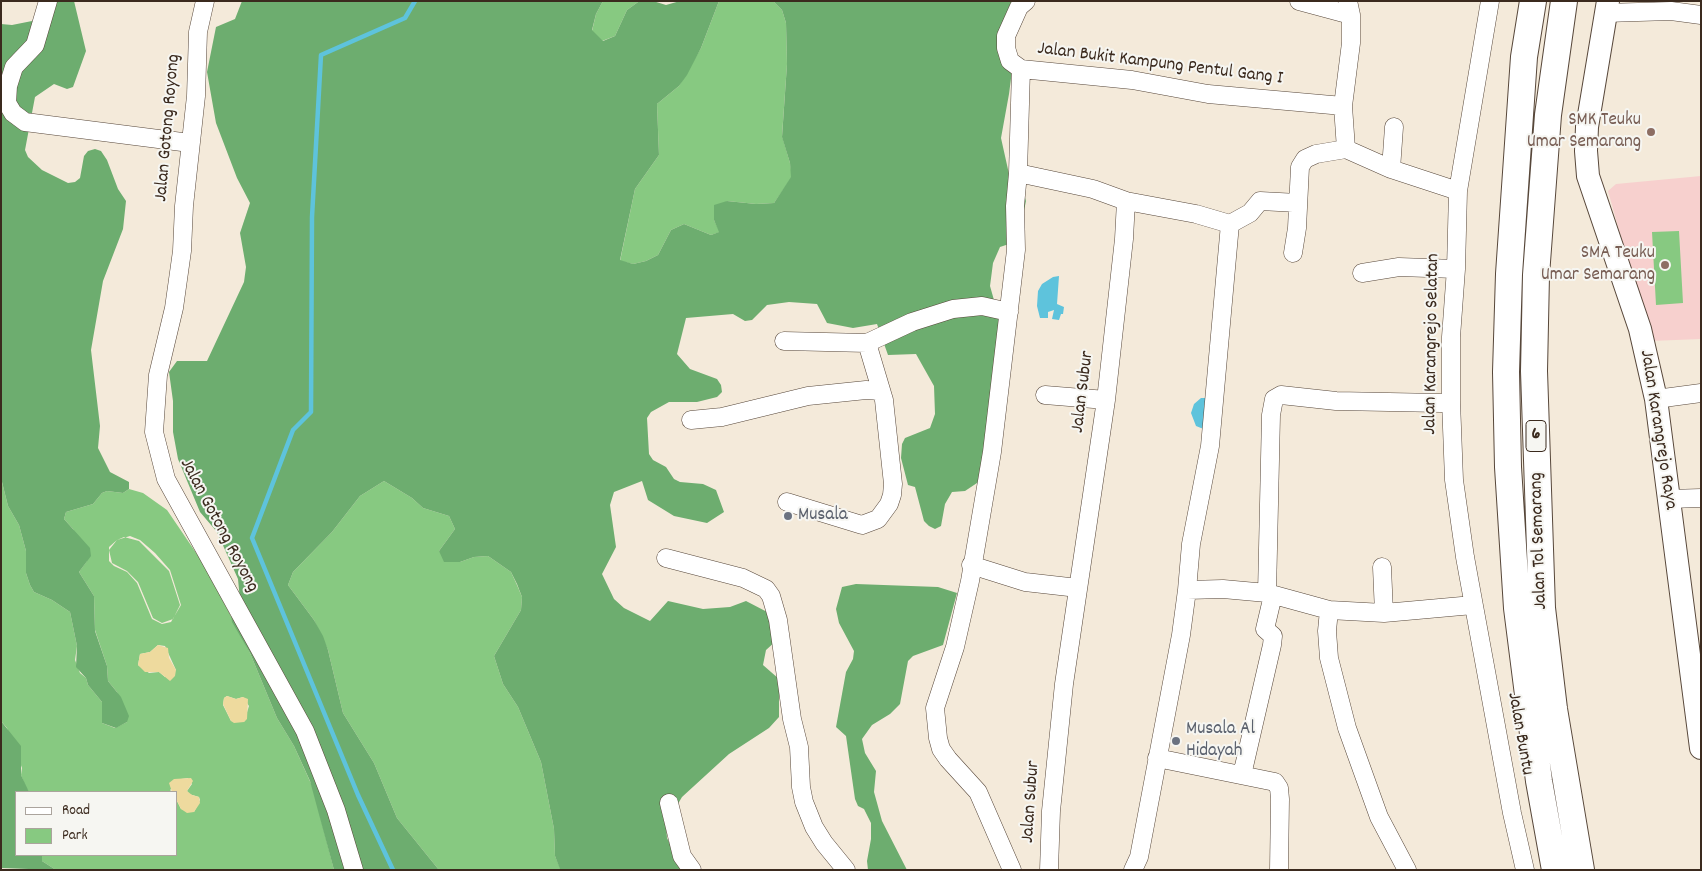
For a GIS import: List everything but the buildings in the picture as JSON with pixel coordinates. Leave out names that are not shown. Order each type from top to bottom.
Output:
[{"type":"highway","name":"Jalan Tol Semarang","points":[[1533,1],[1524,57],[1509,274],[1506,372],[1508,467],[1517,608],[1539,781],[1555,870]]},
{"type":"highway","name":"Jalan Tol Semarang","points":[[1564,1],[1548,115],[1536,275],[1534,370],[1542,608],[1554,709],[1581,870]]},
{"type":"main road","name":"Jalan Karangrejo Raya","points":[[1606,7],[1587,127],[1588,176],[1643,340],[1656,399],[1701,748]]},
{"type":"street","points":[[48,1],[35,46],[14,67],[8,86],[7,103],[13,113],[25,122],[190,143]]},
{"type":"street","name":"Jalan Gotong Royong","points":[[205,1],[198,32],[196,96],[178,281],[155,395],[154,432],[158,456],[166,478],[305,731],[342,827],[354,870]]},
{"type":"street","name":"Jalan Bukit Kampung Pentul Gang I","points":[[1026,1],[1019,7],[1006,36],[1006,48],[1010,60],[1021,69],[1132,80],[1208,94],[1344,106]]},
{"type":"street","points":[[1299,1],[1350,8],[1352,43],[1344,106],[1346,149]]},
{"type":"street","name":"Jalan Karangrejo Selatan","points":[[1473,605],[1454,480],[1450,401],[1451,337],[1456,269],[1458,191],[1490,1]]},
{"type":"street","points":[[1606,7],[1701,15]]},
{"type":"street","points":[[1012,870],[978,792],[948,759],[938,738],[935,708],[955,647],[992,452],[1016,250],[1015,206],[1018,173],[1021,69]]},
{"type":"street","points":[[1392,169],[1394,127]]},
{"type":"street","points":[[1293,253],[1298,228],[1300,166],[1305,159],[1326,152],[1346,149],[1392,169],[1458,191]]},
{"type":"street","points":[[1018,173],[1093,189],[1126,201],[1196,214],[1230,224],[1250,213],[1260,201],[1298,203]]},
{"type":"street","name":"Jalan Subur","points":[[1049,870],[1051,811],[1064,684],[1106,400],[1124,239],[1126,201]]},
{"type":"street","points":[[1133,870],[1139,857],[1181,635],[1191,544],[1210,446],[1230,224]]},
{"type":"street","points":[[1362,273],[1399,267],[1456,269]]},
{"type":"street","points":[[784,341],[867,343],[912,322],[953,309],[982,306],[1009,312]]},
{"type":"street","points":[[787,502],[862,525],[878,520],[888,504],[893,484],[881,391],[867,343]]},
{"type":"street","points":[[691,420],[722,416],[816,395],[866,390],[881,391]]},
{"type":"street","points":[[1656,399],[1701,393]]},
{"type":"street","points":[[1045,395],[1106,400]]},
{"type":"street","points":[[1242,775],[1273,636],[1265,629],[1270,594],[1270,455],[1271,415],[1274,399],[1281,395],[1336,401],[1450,401]]},
{"type":"street","points":[[1669,498],[1701,498]]},
{"type":"street","points":[[666,558],[743,578],[766,589],[771,596],[778,620],[792,719],[799,747],[801,787],[804,802],[814,827],[836,860],[846,870]]},
{"type":"street","points":[[972,565],[1025,582],[1078,588]]},
{"type":"street","points":[[1382,567],[1384,613]]},
{"type":"street","points":[[1187,590],[1223,590],[1270,594],[1329,610],[1384,613],[1473,605]]},
{"type":"street","name":"Jalan Buntu","points":[[1473,605],[1512,813],[1525,870]]},
{"type":"street","points":[[1329,610],[1327,631],[1329,658],[1347,728],[1379,818],[1407,870]]},
{"type":"street","points":[[1157,758],[1275,782],[1279,788],[1279,870]]},
{"type":"street","points":[[669,803],[682,856],[692,870]]},
{"type":"shaded area","name":"SMA Teuku Umar Semarang","points":[[1701,176],[1701,339],[1650,341],[1608,191],[1616,184]]},
{"type":"green space","points":[[57,1],[74,1],[86,51],[73,87],[67,89],[54,84],[35,97],[25,150],[28,157],[42,170],[68,183],[75,182],[80,178],[84,156],[88,151],[95,149],[101,151],[107,160],[118,189],[126,201],[123,229],[103,281],[91,350],[100,426],[98,448],[110,472],[129,482],[129,489],[123,493],[107,491],[102,493],[93,504],[66,512],[64,519],[90,548],[91,556],[79,572],[94,596],[95,631],[107,666],[108,681],[121,697],[129,716],[127,722],[116,728],[102,723],[102,702],[76,667],[77,646],[70,612],[52,600],[34,592],[30,585],[26,573],[26,551],[19,525],[8,506],[1,478],[1,24],[12,25],[37,20],[54,7]]},
{"type":"green space","points":[[242,1],[603,1],[596,14],[592,30],[603,41],[615,36],[627,10],[638,2],[653,1],[666,5],[680,1],[719,1],[701,48],[687,75],[679,86],[657,104],[659,155],[635,189],[620,260],[633,264],[646,261],[658,255],[671,230],[684,224],[711,235],[719,232],[714,220],[714,205],[727,201],[756,204],[774,203],[791,177],[790,163],[782,137],[787,64],[786,23],[782,10],[773,1],[1020,1],[1014,33],[1015,48],[1009,94],[1001,138],[1009,174],[1024,194],[1026,201],[1023,215],[1024,239],[1000,247],[993,263],[990,286],[1003,332],[983,479],[965,491],[952,492],[945,504],[941,526],[935,529],[929,526],[924,521],[915,487],[908,485],[901,458],[902,444],[905,438],[930,428],[935,414],[934,386],[916,354],[888,355],[877,324],[853,328],[827,323],[817,304],[789,302],[767,305],[752,320],[745,321],[733,314],[686,318],[677,354],[690,369],[717,379],[721,385],[722,392],[717,397],[697,402],[669,402],[651,412],[647,418],[649,454],[653,460],[666,467],[674,479],[680,482],[703,484],[716,490],[724,512],[707,523],[674,516],[648,500],[642,481],[614,492],[610,505],[616,547],[602,574],[614,599],[624,608],[650,621],[668,601],[703,609],[730,607],[746,601],[771,614],[776,641],[766,650],[763,665],[779,679],[779,717],[769,728],[729,754],[682,797],[666,824],[667,838],[683,870],[560,869],[555,856],[554,829],[541,762],[518,707],[503,684],[494,656],[521,610],[522,597],[517,584],[511,572],[488,556],[474,557],[460,562],[444,562],[439,551],[455,529],[449,516],[423,508],[412,498],[384,481],[360,496],[332,532],[293,572],[288,585],[314,620],[323,636],[343,713],[374,763],[397,818],[439,870],[334,870],[310,781],[294,746],[277,718],[250,653],[232,622],[231,615],[240,600],[238,579],[217,532],[200,512],[178,459],[173,432],[173,401],[169,372],[177,361],[207,361],[244,282],[246,267],[240,233],[250,203],[237,178],[216,123],[207,72],[216,27],[235,19]]},
{"type":"green space","points":[[603,1],[651,1],[638,2],[627,10],[615,36],[602,41],[592,31],[596,14]]},
{"type":"green space","points":[[719,1],[773,1],[782,10],[786,23],[787,64],[782,136],[792,177],[774,203],[756,204],[727,201],[714,220],[720,232],[711,235],[684,224],[671,230],[658,255],[646,261],[633,264],[620,261],[635,189],[659,155],[657,104],[679,86],[701,48]]},
{"type":"green space","points":[[1679,231],[1683,303],[1656,305],[1652,232]]},
{"type":"green space","points":[[1,478],[8,506],[19,525],[26,551],[26,573],[30,585],[34,592],[52,600],[70,612],[77,646],[75,660],[80,673],[86,678],[88,685],[102,702],[102,723],[115,728],[127,722],[117,692],[108,681],[107,666],[95,630],[94,596],[79,572],[87,561],[73,529],[64,519],[66,512],[93,504],[102,493],[107,491],[123,493],[129,489],[143,493],[167,510],[205,566],[250,653],[277,718],[294,746],[313,788],[334,870],[56,870],[42,861],[42,856],[178,856],[178,803],[181,809],[194,812],[200,800],[199,797],[189,794],[187,791],[192,784],[188,778],[181,779],[171,791],[28,791],[21,775],[22,768],[7,728],[1,721]],"holes":[[[130,536],[140,540],[170,570],[181,605],[171,622],[162,624],[152,619],[137,583],[127,572],[114,566],[109,561],[109,547],[117,540]],[[158,645],[165,646],[176,670],[165,677],[159,672],[149,673],[138,665],[140,654],[150,652]],[[227,696],[236,699],[243,697],[249,706],[244,722],[231,721],[223,705],[224,698]]]},
{"type":"green space","points":[[384,481],[412,498],[423,508],[449,516],[455,529],[439,551],[460,562],[474,557],[488,556],[511,572],[517,585],[522,597],[521,610],[494,656],[503,684],[518,707],[541,762],[554,829],[555,856],[561,870],[439,870],[397,818],[374,763],[343,713],[328,650],[314,620],[288,585],[293,572],[332,532],[360,496]]},
{"type":"green space","points":[[124,537],[139,541],[169,571],[180,605],[173,619],[162,623],[153,618],[138,582],[127,571],[112,563],[109,550],[117,540]]},
{"type":"green space","points":[[856,584],[938,587],[957,593],[943,645],[913,656],[908,661],[900,704],[890,714],[872,725],[862,739],[865,753],[876,771],[874,792],[882,821],[907,870],[868,870],[867,861],[871,839],[871,823],[864,809],[858,806],[855,799],[846,736],[836,727],[846,672],[853,659],[854,651],[839,623],[836,609],[842,587]]},
{"type":"green space","points":[[1,721],[21,746],[21,775],[29,791],[15,791],[15,856],[42,856],[42,861],[56,870],[1,868]]},
{"type":"sand","points":[[158,645],[168,648],[169,658],[176,670],[175,676],[170,681],[159,672],[145,672],[138,665],[140,654],[150,652]]},
{"type":"sand","points":[[227,696],[236,699],[243,697],[248,699],[247,719],[244,722],[234,723],[231,721],[223,704],[224,698]]},
{"type":"sand","points":[[191,778],[193,781],[187,791],[199,797],[200,803],[194,812],[187,813],[181,809],[178,803],[178,791],[172,791],[169,783],[174,779]]},
{"type":"water","points":[[1059,276],[1057,304],[1064,307],[1063,314],[1061,314],[1059,320],[1052,319],[1054,310],[1048,312],[1048,318],[1040,318],[1037,306],[1038,291],[1042,284],[1053,277]]},
{"type":"water","points":[[1201,398],[1208,398],[1206,430],[1196,426],[1191,413],[1194,404]]},
{"type":"waterway","points":[[393,870],[358,795],[252,538],[293,430],[311,412],[312,217],[321,55],[405,18],[415,1]]},
{"type":"place","name":"SMK Teuku Umar Semarang","points":[[1651,132]]},
{"type":"place","name":"SMA Teuku Umar Semarang","points":[[1665,265]]},
{"type":"place","name":"Musala","points":[[788,516]]},
{"type":"place","name":"Musala Al Hidayah","points":[[1176,741]]}]
